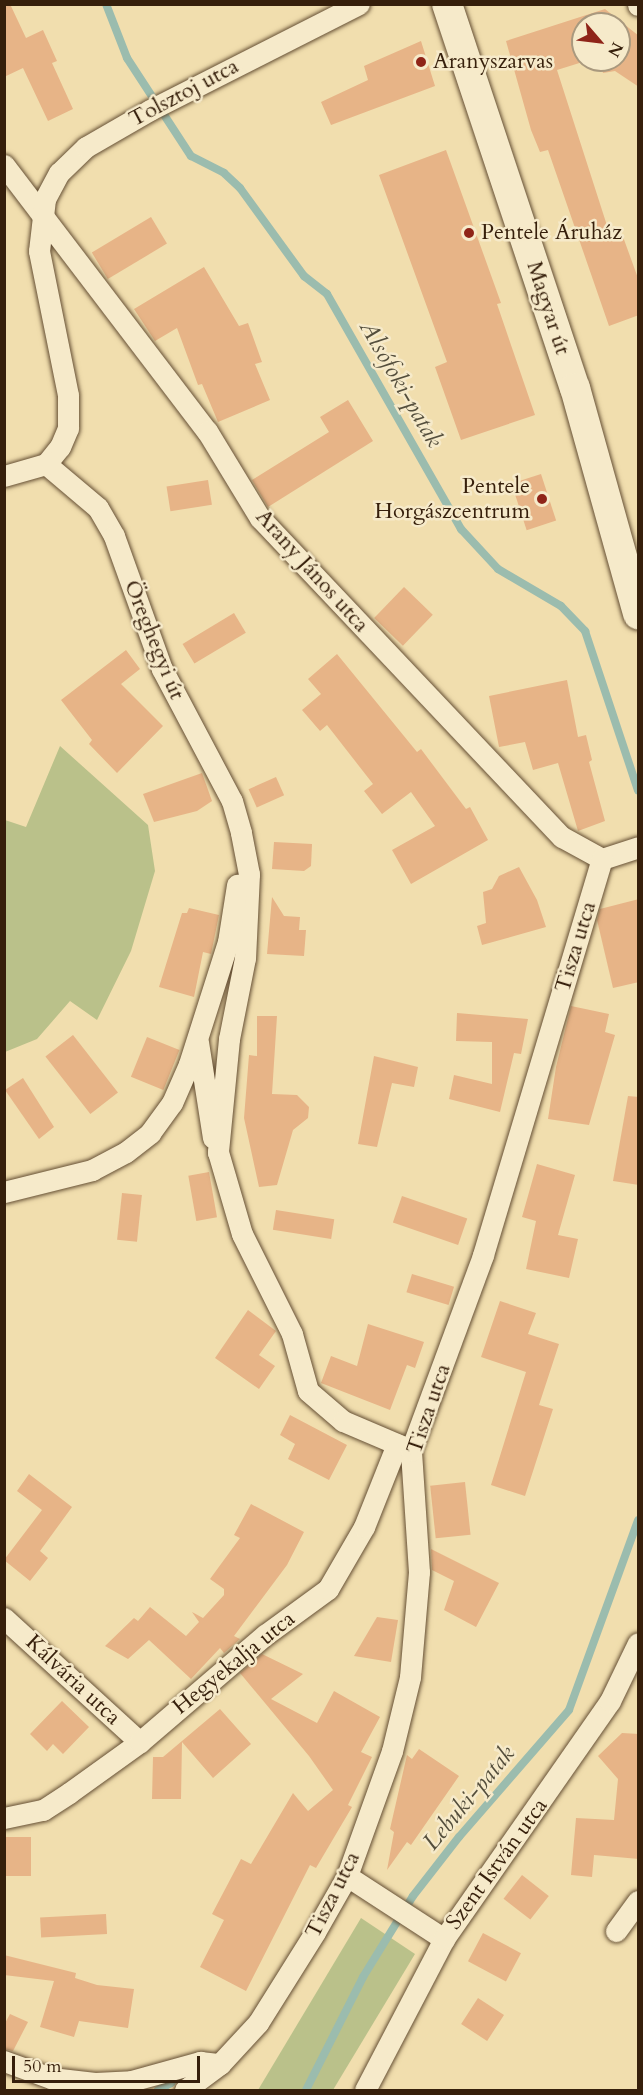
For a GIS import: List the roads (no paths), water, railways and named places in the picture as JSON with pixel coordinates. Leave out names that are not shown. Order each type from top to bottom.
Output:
[{"type":"street","name":"Tolsztoj utca","points":[[41,216],[59,173],[86,147],[150,110],[359,4]]},
{"type":"street","name":"Magyar út","points":[[447,4],[575,388],[639,614]]},
{"type":"street","name":"Arany János utca","points":[[4,165],[207,431],[260,518],[562,837],[602,859]]},
{"type":"street","points":[[4,476],[46,464],[60,447],[68,428],[68,395],[43,287],[39,251],[41,216]]},
{"type":"street","name":"Öreghegyi út","points":[[46,464],[98,508],[114,536],[162,669],[232,801],[241,833],[249,874],[245,958],[229,1040],[218,1152]]},
{"type":"street","name":"Öreghegyi út","points":[[4,1192],[92,1170],[126,1152],[150,1133],[172,1103],[197,1037],[228,942],[241,833]]},
{"type":"street","points":[[602,859],[638,847]]},
{"type":"street","name":"Tisza utca","points":[[184,2091],[228,2057],[268,2007],[347,1876],[392,1751],[410,1677],[419,1572],[404,1447],[483,1255],[602,859]]},
{"type":"street","name":"Öreghegyi út","points":[[197,1037],[209,1129],[218,1152]]},
{"type":"street","points":[[218,1152],[242,1234],[292,1334],[308,1391],[343,1421],[404,1447]]},
{"type":"street","name":"Hegyekalja utca","points":[[4,1818],[43,1810],[140,1742],[265,1635],[328,1589],[364,1527],[404,1447]]},
{"type":"street","name":"Kálvária utca","points":[[4,1618],[140,1742]]},
{"type":"street","name":"Szent István utca","points":[[365,2091],[444,1939],[610,1701],[639,1643]]},
{"type":"street","points":[[347,1876],[444,1939]]},
{"type":"street","points":[[616,1931],[639,1900]]},
{"type":"street","points":[[4,2061],[51,2078],[95,2083],[131,2081],[200,2062],[228,2057]]},
{"type":"waterway","name":"Alsófoki-patak","points":[[106,4],[127,58],[191,156],[224,173],[240,188],[304,276],[327,294],[461,529],[498,569],[561,606],[585,631],[638,790]]},
{"type":"waterway","name":"Lebuki-patak","points":[[306,2090],[363,1977],[413,1896],[459,1837],[569,1710],[638,1520]]},
{"type":"waterway","points":[[158,2090],[171,2083]]},
{"type":"place","name":"Aranyszarvas","points":[[421,62]]},
{"type":"place","name":"Pentele Áruház","points":[[469,233]]},
{"type":"place","name":"Pentele Horgászcentrum","points":[[542,499]]}]
